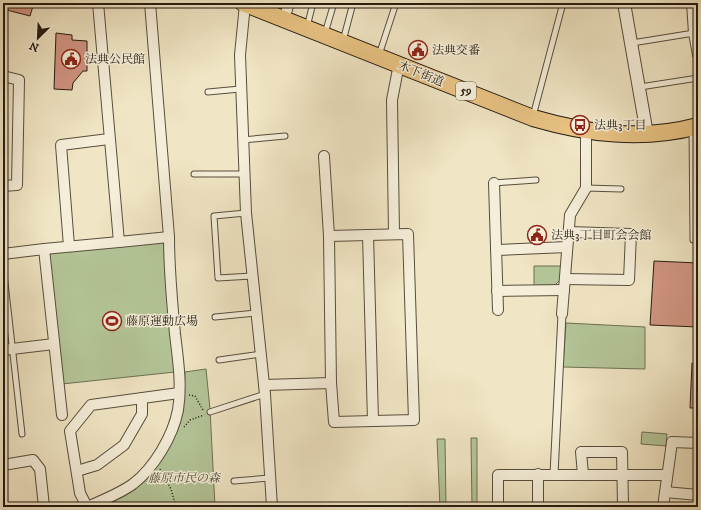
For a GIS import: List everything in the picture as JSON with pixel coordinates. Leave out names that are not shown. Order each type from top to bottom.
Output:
[{"type":"main road","name":"木下街道","points":[[244,3],[533,118],[586,131],[616,135],[670,132],[695,126]]},
{"type":"street","points":[[98,3],[119,242]]},
{"type":"street","points":[[150,3],[169,237],[169,270],[182,395],[175,422],[163,447],[149,468],[139,479],[124,490],[87,507],[80,493],[70,431],[91,405],[142,398],[182,395]]},
{"type":"street","points":[[244,3],[240,55],[240,89],[246,213],[261,354],[272,507]]},
{"type":"street","points":[[284,19],[289,3]]},
{"type":"street","points":[[624,3],[647,134]]},
{"type":"street","points":[[692,3],[694,33],[698,55]]},
{"type":"street","points":[[394,234],[392,100],[399,64]]},
{"type":"street","points":[[3,76],[20,80],[17,185],[3,186]]},
{"type":"street","points":[[554,474],[567,247],[570,215],[586,188],[586,131]]},
{"type":"street","points":[[69,246],[61,145],[109,139]]},
{"type":"street","points":[[324,156],[328,236],[331,383],[334,422],[414,420],[408,234],[328,236]]},
{"type":"street","points":[[494,183],[498,310]]},
{"type":"street","points":[[565,279],[629,280],[631,234],[569,232]]},
{"type":"street","points":[[368,235],[373,421]]},
{"type":"street","points":[[3,254],[44,248],[169,237]]},
{"type":"street","points":[[496,250],[567,247]]},
{"type":"street","points":[[44,248],[62,415]]},
{"type":"street","points":[[498,291],[564,290]]},
{"type":"street","points":[[8,349],[54,344]]},
{"type":"street","points":[[264,389],[331,383]]},
{"type":"street","points":[[77,471],[97,465],[124,445],[142,414],[142,398]]},
{"type":"street","points":[[663,507],[672,442],[698,444]]},
{"type":"street","points":[[583,474],[581,452],[622,452],[624,475],[623,507]]},
{"type":"street","points":[[3,465],[33,460],[40,469],[44,507]]},
{"type":"street","points":[[538,474],[538,507]]},
{"type":"street","points":[[498,507],[498,475],[667,475]]},
{"type":"street","points":[[665,492],[698,494]]},
{"type":"lane","points":[[306,28],[313,3]]},
{"type":"lane","points":[[324,35],[334,3]]},
{"type":"lane","points":[[343,42],[353,3]]},
{"type":"lane","points":[[378,56],[396,3]]},
{"type":"lane","points":[[533,118],[563,3]]},
{"type":"lane","points":[[631,44],[694,33]]},
{"type":"lane","points":[[638,88],[698,78]]},
{"type":"lane","points":[[208,92],[240,89]]},
{"type":"lane","points":[[693,240],[695,126]]},
{"type":"lane","points":[[242,140],[285,136]]},
{"type":"lane","points":[[194,174],[244,174]]},
{"type":"lane","points":[[494,183],[536,180]]},
{"type":"lane","points":[[586,188],[621,189]]},
{"type":"lane","points":[[246,213],[214,216],[218,278],[252,276]]},
{"type":"lane","points":[[3,264],[8,349],[22,434]]},
{"type":"lane","points":[[216,318],[256,313]]},
{"type":"lane","points":[[219,360],[261,354]]},
{"type":"lane","points":[[210,412],[264,389]]},
{"type":"lane","points":[[234,481],[270,478]]},
{"type":"path","points":[[182,395],[195,396],[203,410],[210,412]]},
{"type":"path","points":[[181,432],[190,420],[210,412]]},
{"type":"path","points":[[159,468],[171,489],[176,507]]},
{"type":"path","points":[[116,501],[126,507]]},
{"type":"green space","name":"藤原運動広場","points":[[165,241],[175,372],[62,384],[47,252]]},
{"type":"green space","points":[[534,266],[561,266],[560,280],[554,286],[534,286]]},
{"type":"green space","points":[[566,323],[645,327],[645,369],[563,367]]},
{"type":"green space","name":"藤原市民の森","points":[[206,369],[210,409],[215,507],[102,507],[126,495],[146,478],[183,411],[185,372]]},
{"type":"green space","points":[[642,432],[667,434],[666,446],[641,444]]},
{"type":"green space","points":[[471,438],[477,438],[477,507],[472,507]]},
{"type":"green space","points":[[437,439],[445,439],[446,507],[440,507]]},
{"type":"building","points":[[3,3],[34,3],[30,16],[3,9]]},
{"type":"building","points":[[56,33],[72,35],[72,40],[87,41],[87,71],[83,71],[73,83],[72,90],[54,89]]},
{"type":"building","points":[[654,261],[698,263],[698,327],[650,325]]},
{"type":"building","points":[[692,363],[698,363],[698,408],[690,408]]},
{"type":"place","name":"法典交番","points":[[418,50]]},
{"type":"place","name":"法典公民館","points":[[71,59]]},
{"type":"place","name":"法典3丁目","points":[[580,125]]},
{"type":"place","name":"法典3丁目町会会館","points":[[537,235]]},
{"type":"place","name":"藤原運動広場","points":[[112,321]]}]
